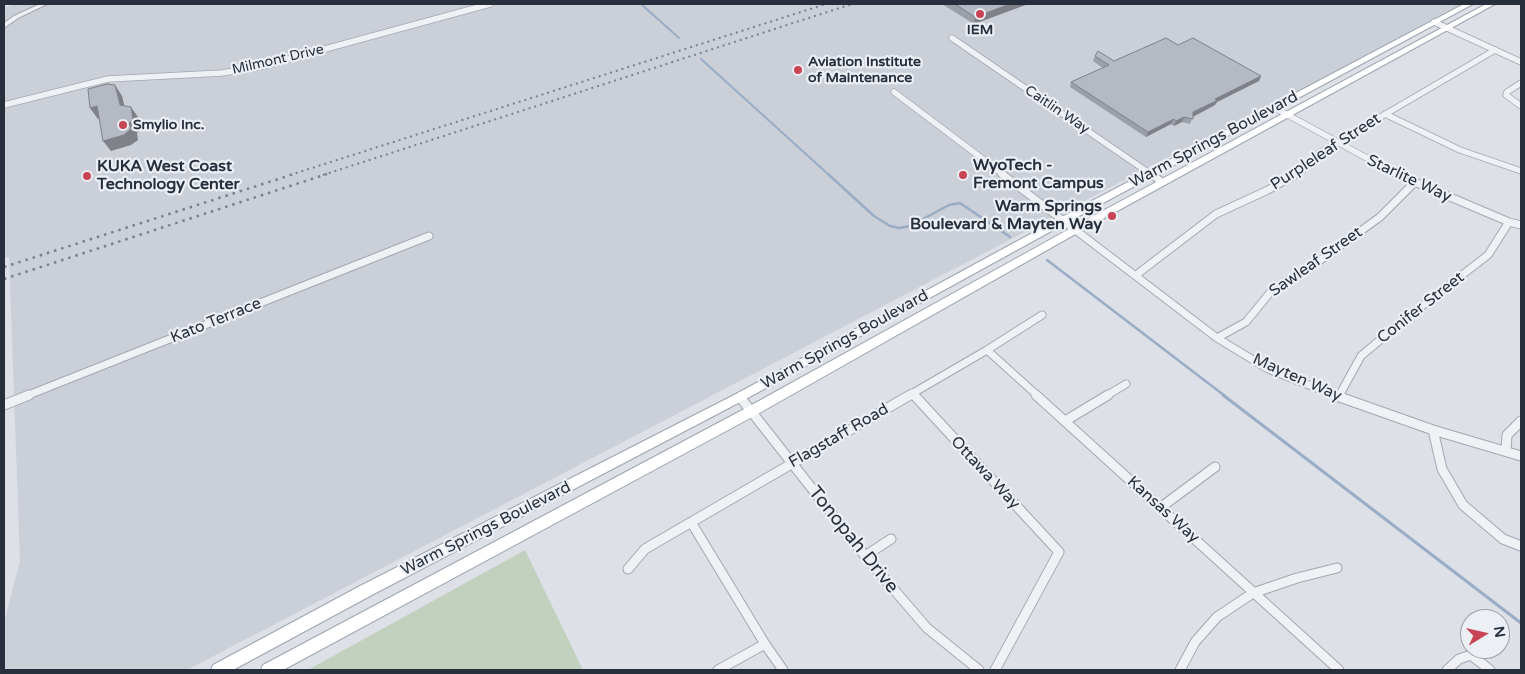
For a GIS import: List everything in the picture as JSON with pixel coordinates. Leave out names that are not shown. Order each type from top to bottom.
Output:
[{"type":"main road","name":"Warm Springs Boulevard","points":[[218,670],[740,397],[1062,221],[1469,4]]},
{"type":"main road","name":"Warm Springs Boulevard","points":[[268,670],[752,411],[1162,182],[1491,4]]},
{"type":"main road","points":[[881,339],[890,324],[927,303],[928,295]]},
{"type":"street","points":[[4,26],[16,17],[44,4]]},
{"type":"street","name":"Milmont Drive","points":[[4,105],[108,80],[222,73],[259,67],[490,4]]},
{"type":"street","points":[[1434,22],[1521,62]]},
{"type":"street","name":"Caitlin Way","points":[[952,38],[1162,182]]},
{"type":"street","name":"Purpleleaf Street","points":[[1136,275],[1216,214],[1268,190],[1302,171],[1319,153],[1495,50]]},
{"type":"street","points":[[1521,83],[1507,92],[1506,95],[1521,106]]},
{"type":"street","name":"Mayten Way","points":[[894,92],[1217,338],[1268,369],[1339,398],[1434,430],[1521,456]]},
{"type":"street","name":"Starlite Way","points":[[1275,108],[1414,183],[1521,226]]},
{"type":"street","points":[[1385,114],[1460,150],[1521,171]]},
{"type":"street","name":"Sawleaf Street","points":[[1217,338],[1246,322],[1273,288],[1315,264],[1380,217],[1414,183]]},
{"type":"street","name":"Conifer Street","points":[[1339,398],[1361,356],[1405,319],[1488,255],[1509,222]]},
{"type":"street","name":"Kato Terrace","points":[[4,405],[429,236]]},
{"type":"street","name":"Flagstaff Road","points":[[628,569],[645,549],[987,350],[1042,315]]},
{"type":"street","name":"Kansas Way","points":[[987,350],[1339,670]]},
{"type":"street","points":[[1065,421],[1126,384]]},
{"type":"street","name":"Ottawa Way","points":[[912,393],[1059,552],[995,670]]},
{"type":"street","name":"Tonopah Drive","points":[[740,397],[865,556],[927,628],[979,670]]},
{"type":"street","points":[[1506,451],[1507,435],[1521,421]]},
{"type":"street","points":[[1434,430],[1442,469],[1463,505],[1503,539],[1521,546]]},
{"type":"street","points":[[1160,508],[1215,467]]},
{"type":"street","points":[[691,522],[765,644],[783,670]]},
{"type":"street","points":[[865,556],[892,539]]},
{"type":"street","points":[[1180,670],[1195,642],[1216,617],[1254,593],[1297,578],[1337,568]]},
{"type":"street","points":[[718,670],[765,644]]},
{"type":"street","points":[[1447,670],[1460,658]]},
{"type":"street","points":[[1479,659],[1490,670]]},
{"type":"shaded area","points":[[18,4],[1461,4],[1299,91],[1149,167],[187,670],[4,670],[4,622],[20,561],[9,257],[4,258],[4,7]]},
{"type":"green space","points":[[525,550],[583,670],[308,670]]},
{"type":"building","points":[[955,4],[1010,4],[975,17]]},
{"type":"building","points":[[1166,38],[1178,45],[1193,38],[1261,76],[1193,112],[1193,119],[1184,117],[1176,121],[1174,119],[1148,132],[1071,82],[1109,65],[1095,56],[1098,51],[1114,61]]},
{"type":"building","name":"Smylio Inc.","points":[[107,84],[115,85],[120,105],[131,107],[133,120],[129,123],[131,129],[124,135],[103,141],[97,106],[90,108],[88,89]]},
{"type":"waterway","points":[[641,4],[679,38]]},
{"type":"waterway","points":[[701,59],[829,175]]},
{"type":"waterway","points":[[828,174],[874,216],[890,226],[899,228],[910,226],[949,205],[960,203],[1010,237]]},
{"type":"waterway","points":[[1047,260],[1225,396]]},
{"type":"waterway","points":[[1223,395],[1521,623]]},
{"type":"railway","points":[[290,175],[826,4]]},
{"type":"railway","points":[[323,175],[852,4]]},
{"type":"railway","points":[[4,267],[294,174]]},
{"type":"railway","points":[[4,279],[327,174]]},
{"type":"place","name":"IEM","points":[[980,14]]},
{"type":"place","name":"Aviation Institute of Maintenance","points":[[798,70]]},
{"type":"place","name":"Smylio Inc.","points":[[123,125]]},
{"type":"place","name":"WyoTech - Fremont Campus","points":[[963,175]]},
{"type":"place","name":"KUKA West Coast Technology Center","points":[[87,176]]},
{"type":"place","name":"Warm Springs Boulevard & Mayten Way","points":[[1112,216]]}]
